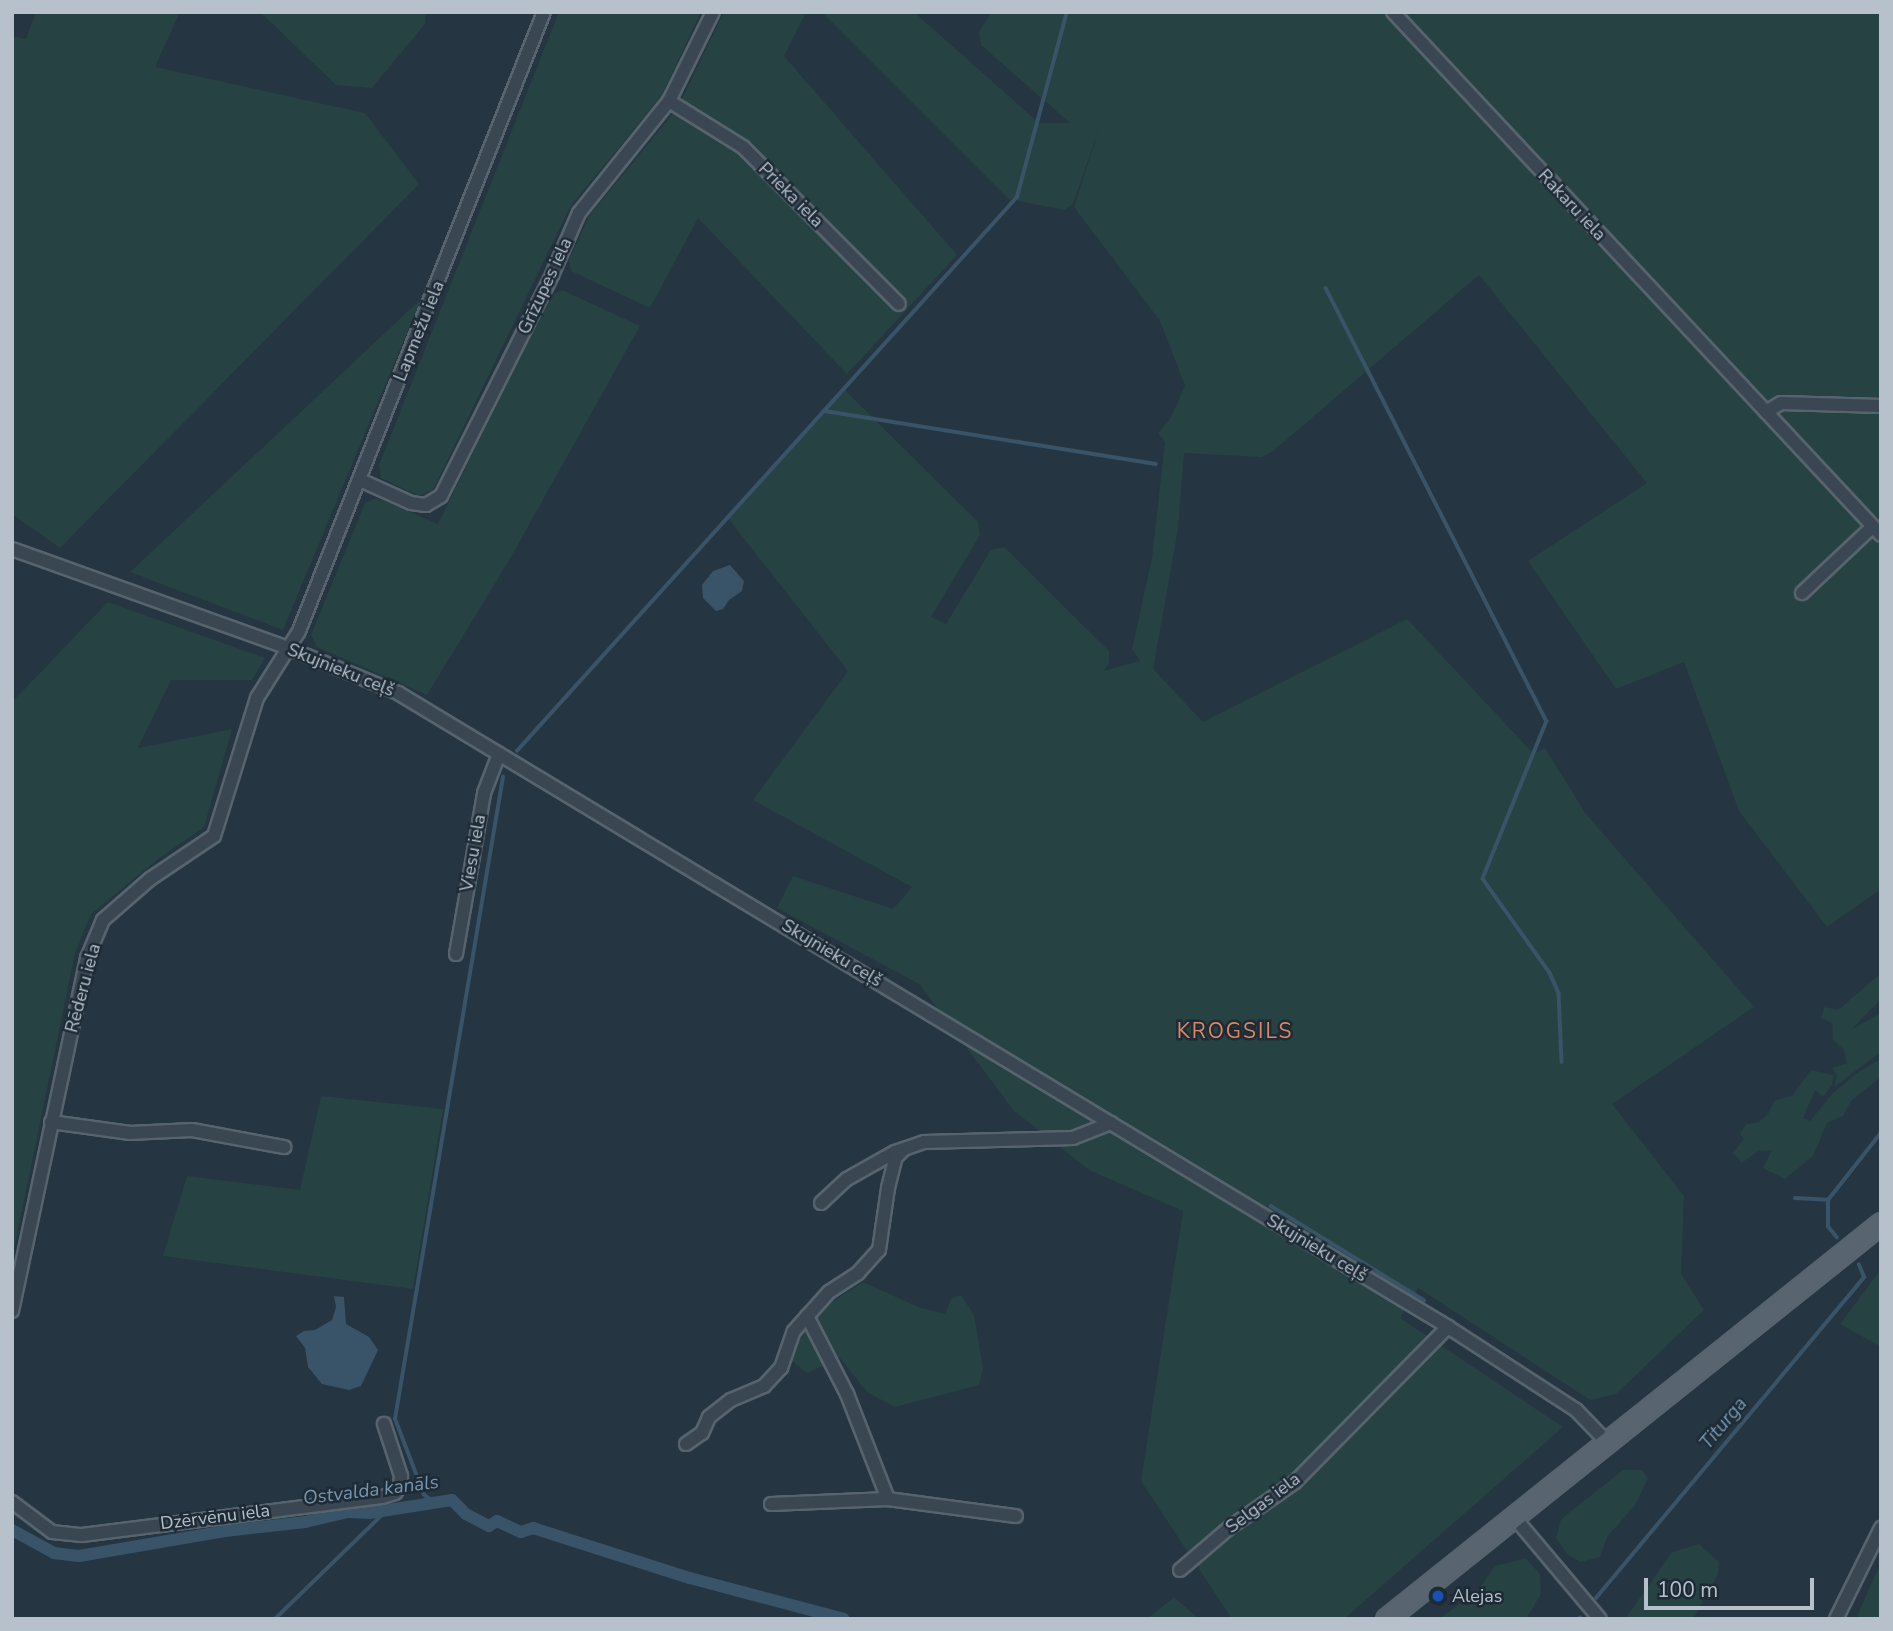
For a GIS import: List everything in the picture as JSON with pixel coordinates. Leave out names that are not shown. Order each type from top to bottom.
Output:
[{"type":"main road","points":[[1386,1619],[1881,1223]]},
{"type":"street","name":"Lapmežu iela","points":[[288,648],[299,631],[360,480],[544,12]]},
{"type":"street","name":"Grīzupes iela","points":[[360,480],[411,503],[426,505],[441,496],[552,275],[579,213],[669,101],[713,12]]},
{"type":"street","name":"Rakaru iela","points":[[1393,12],[1876,531]]},
{"type":"street","name":"Prieka iela","points":[[669,101],[743,148],[900,304]]},
{"type":"street","points":[[1766,412],[1773,406],[1793,403],[1881,406]]},
{"type":"street","points":[[1802,593],[1876,531]]},
{"type":"street","name":"Skujnieku ceļš","points":[[12,549],[288,648],[398,693],[1448,1327],[1576,1410],[1607,1442]]},
{"type":"street","name":"Rēderu iela","points":[[12,1311],[87,958],[103,920],[150,879],[214,836],[257,698],[288,648]]},
{"type":"street","name":"Viesu iela","points":[[456,954],[484,793],[499,754]]},
{"type":"street","points":[[51,1122],[131,1133],[192,1130],[284,1147]]},
{"type":"street","points":[[821,1203],[848,1178],[904,1149],[924,1142],[1073,1138],[1111,1123]]},
{"type":"street","points":[[686,1444],[702,1433],[709,1417],[731,1400],[764,1386],[781,1368],[794,1331],[829,1292],[858,1273],[879,1250],[888,1188],[896,1157],[904,1149]]},
{"type":"street","points":[[807,1317],[847,1394],[888,1499]]},
{"type":"street","name":"Selgas iela","points":[[1180,1570],[1229,1528],[1295,1482],[1448,1327]]},
{"type":"street","name":"Dzērvēnu iela","points":[[12,1502],[52,1532],[82,1535],[382,1497],[396,1493],[401,1476],[384,1424]]},
{"type":"street","points":[[771,1504],[888,1499],[1016,1516]]},
{"type":"street","points":[[1514,1517],[1600,1619]]},
{"type":"street","points":[[1836,1619],[1881,1528]]},
{"type":"green space","points":[[36,12],[180,12],[155,67],[365,113],[419,184],[60,548],[12,514],[12,36],[26,39]]},
{"type":"green space","points":[[260,12],[426,12],[425,24],[372,88],[336,85]]},
{"type":"green space","points":[[559,12],[701,12],[662,95],[570,207],[433,490],[419,496],[381,478],[379,465]]},
{"type":"green space","points":[[724,12],[806,12],[784,56],[957,255],[847,374],[698,218],[650,308],[571,271],[569,260],[589,216],[678,107]]},
{"type":"green space","points":[[822,12],[914,12],[1039,123],[1070,123],[981,45],[979,32],[992,12],[1881,12],[1881,889],[1827,927],[1739,811],[1684,662],[1616,689],[1528,561],[1647,483],[1479,275],[1272,452],[1261,457],[1184,453],[1178,529],[1153,669],[1203,722],[1407,619],[1534,754],[1545,748],[1586,814],[1754,1007],[1612,1104],[1684,1196],[1681,1274],[1704,1310],[1616,1394],[1590,1400],[1418,1288],[1400,1318],[1563,1427],[1344,1619],[1232,1619],[1141,1481],[1183,1211],[1089,1170],[1014,1111],[919,984],[777,908],[793,876],[893,909],[912,887],[753,800],[848,671],[727,517],[844,389],[978,522],[980,535],[931,617],[946,624],[991,550],[1004,547],[1109,651],[1109,664],[1103,671],[1140,661],[1132,649],[1152,558],[1165,442],[1158,433],[1170,419],[1185,386],[1160,321],[1074,207],[1100,126],[1073,204],[1064,210],[1009,199]]},
{"type":"green space","points":[[562,290],[640,326],[511,557],[427,695],[317,647],[311,635],[365,503],[377,498],[438,524],[550,296]]},
{"type":"green space","points":[[421,299],[283,630],[130,572]]},
{"type":"green space","points":[[108,602],[265,658],[252,680],[171,680],[138,748],[232,729],[204,827],[158,859],[91,914],[75,953],[12,1259],[12,702]]},
{"type":"green space","points":[[1881,973],[1881,999],[1852,1029],[1881,1013],[1881,1052],[1834,1087],[1837,1076],[1832,1068],[1847,1063],[1844,1050],[1833,1039],[1832,1023],[1821,1018],[1824,1007],[1838,1010]]},
{"type":"green space","points":[[1881,1059],[1881,1077],[1851,1101],[1843,1116],[1827,1123],[1813,1156],[1785,1179],[1763,1168],[1772,1150],[1758,1151],[1742,1163],[1733,1153],[1744,1139],[1740,1134],[1746,1124],[1759,1122],[1768,1114],[1775,1100],[1792,1096],[1811,1070],[1834,1075],[1832,1085],[1823,1097],[1815,1090],[1803,1118],[1810,1121],[1832,1094],[1857,1073]]},
{"type":"green space","points":[[321,1096],[443,1109],[413,1289],[163,1256],[187,1176],[300,1190]]},
{"type":"green space","points":[[1881,1269],[1881,1347],[1840,1324]]},
{"type":"green space","points":[[863,1282],[918,1307],[945,1314],[951,1299],[961,1295],[974,1315],[983,1368],[979,1385],[895,1407],[867,1392],[840,1358],[807,1373],[792,1361],[800,1337],[830,1303]]},
{"type":"green space","points":[[1623,1470],[1642,1470],[1648,1478],[1636,1504],[1607,1537],[1600,1557],[1581,1562],[1568,1555],[1556,1538],[1561,1519]]},
{"type":"green space","points":[[1699,1544],[1719,1562],[1718,1574],[1693,1619],[1625,1619],[1672,1552]]},
{"type":"green space","points":[[1526,1558],[1540,1574],[1541,1594],[1526,1619],[1439,1619],[1478,1590],[1495,1566]]},
{"type":"green space","points":[[1881,1564],[1881,1619],[1856,1619],[1874,1577]]},
{"type":"green space","points":[[1174,1597],[1199,1619],[1147,1619]]},
{"type":"water","points":[[730,565],[744,581],[742,591],[729,600],[723,609],[716,611],[703,598],[702,585],[713,571]]},
{"type":"water","points":[[334,1296],[344,1297],[346,1324],[369,1337],[378,1350],[361,1386],[349,1390],[322,1384],[308,1367],[305,1348],[296,1336],[304,1331],[315,1330],[332,1320],[336,1307]]},
{"type":"waterway","points":[[517,751],[1017,197],[1067,12]]},
{"type":"waterway","points":[[1326,288],[1547,721],[1483,879],[1550,973],[1559,993],[1562,1062]]},
{"type":"waterway","points":[[825,411],[1156,464]]},
{"type":"waterway","points":[[433,1502],[424,1495],[395,1419],[503,777]]},
{"type":"waterway","name":"Titurga","points":[[1837,1238],[1828,1227],[1828,1200],[1881,1133]]},
{"type":"waterway","points":[[1795,1198],[1828,1200]]},
{"type":"waterway","points":[[1271,1206],[1424,1300]]},
{"type":"waterway","name":"Titurga","points":[[1596,1598],[1864,1277],[1859,1265]]},
{"type":"waterway","name":"Ostvalda kanāls","points":[[12,1530],[54,1553],[79,1556],[225,1531],[305,1522],[348,1512],[369,1513],[452,1500],[466,1514],[489,1526],[497,1521],[521,1532],[533,1528],[690,1578],[844,1619]]},
{"type":"waterway","points":[[275,1619],[387,1510]]},
{"type":"place","name":"Alejas","points":[[1438,1596]]},
{"type":"district","name":"KROGSILS","points":[[1235,1031]]}]
